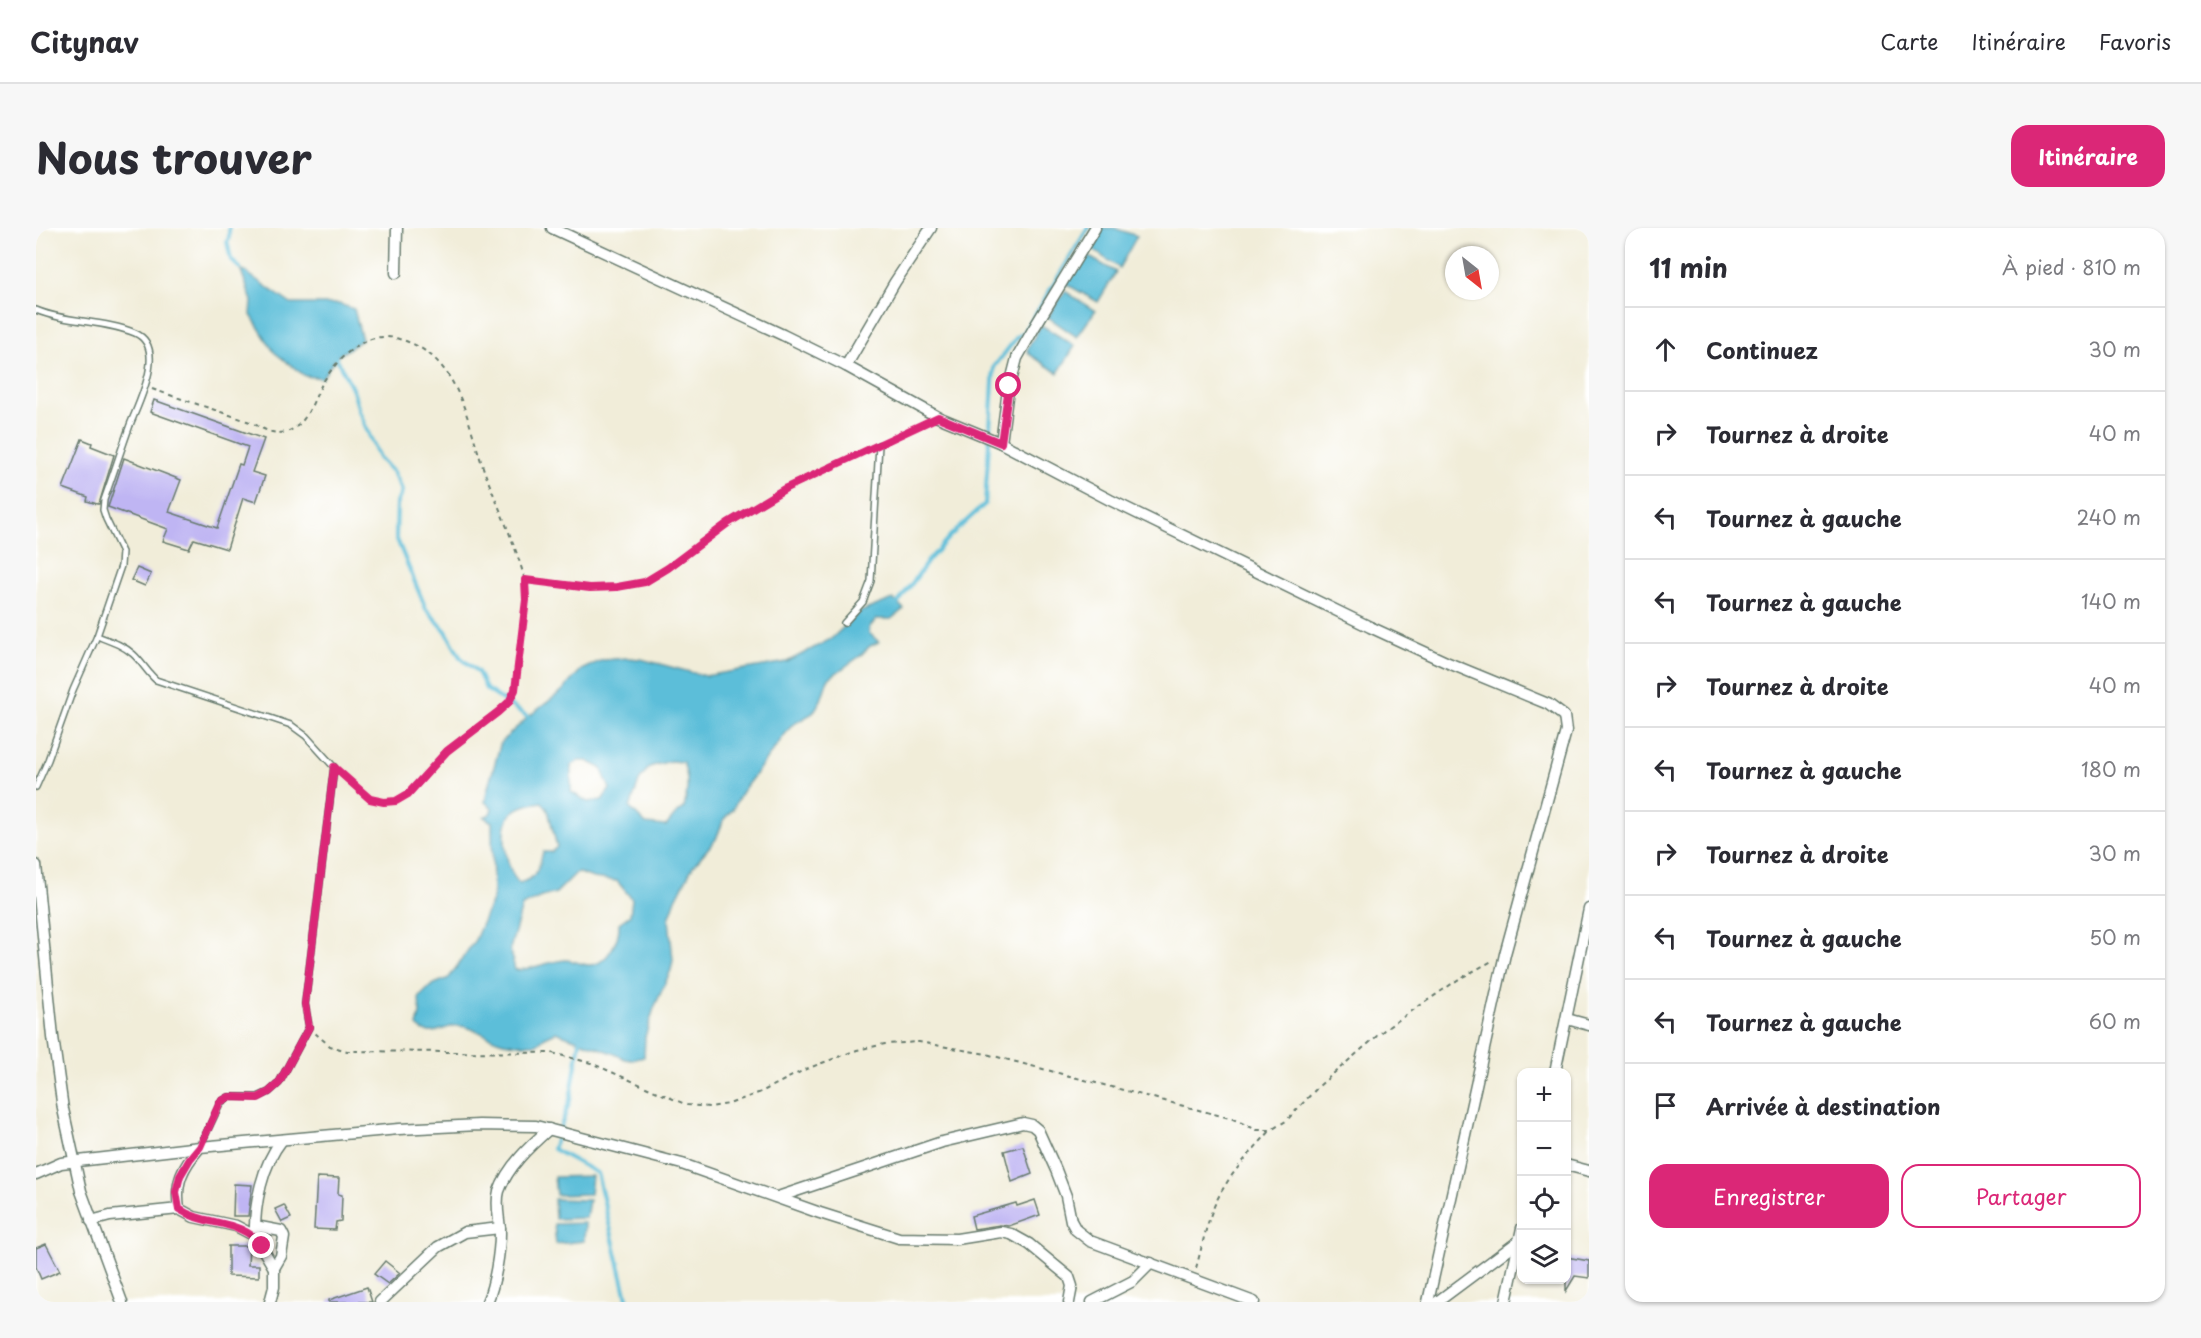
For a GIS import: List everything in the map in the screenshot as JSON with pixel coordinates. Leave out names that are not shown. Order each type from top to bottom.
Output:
[{"type":"street","points":[[396,273],[397,228]]},
{"type":"street","points":[[552,228],[846,366],[938,417],[1001,443],[1110,500],[1360,622],[1446,662],[1548,704],[1564,716],[1566,731],[1505,954],[1428,1302]]},
{"type":"street","points":[[846,366],[895,282],[931,228]]},
{"type":"street","points":[[1001,443],[1006,397],[1017,358],[1095,228]]},
{"type":"street","points":[[36,865],[53,1036],[63,1109],[81,1191],[122,1302]]},
{"type":"street","points":[[1556,1068],[1589,909]]},
{"type":"street","points":[[1567,1019],[1589,1025]]},
{"type":"street","points":[[778,1197],[942,1142],[1023,1123],[1032,1125],[1038,1130],[1066,1196],[1071,1221],[1076,1230],[1090,1241],[1254,1302]]},
{"type":"street","points":[[36,1174],[61,1163],[200,1147],[348,1133],[478,1125],[521,1125],[549,1129],[682,1164],[857,1226],[899,1238],[957,1239],[1001,1232],[1011,1234],[1029,1244],[1069,1277],[1072,1286],[1069,1302]]},
{"type":"street","points":[[487,1302],[494,1281],[500,1228],[497,1199],[502,1184],[526,1151],[549,1129]]},
{"type":"street","points":[[270,1302],[274,1287],[274,1268],[255,1231],[260,1190],[274,1150],[282,1140]]},
{"type":"street","points":[[179,1209],[176,1192],[180,1176],[200,1147]]},
{"type":"street","points":[[1571,1166],[1589,1171]]},
{"type":"street","points":[[91,1221],[110,1216],[179,1209],[194,1217],[255,1231],[281,1231],[284,1237],[281,1256],[274,1268]]},
{"type":"street","points":[[380,1302],[438,1247],[465,1232],[500,1228]]},
{"type":"street","points":[[1437,1302],[1517,1242]]},
{"type":"street","points":[[1517,1250],[1506,1300],[1519,1302]]},
{"type":"street","points":[[1092,1302],[1133,1281],[1151,1263]]},
{"type":"lane","points":[[36,310],[70,319],[104,324],[141,336],[147,344],[148,354],[146,387],[130,424],[104,500],[103,510],[106,519],[122,552],[121,566],[97,636],[73,690],[36,787]]},
{"type":"lane","points":[[844,623],[863,602],[871,581],[872,530],[879,445]]},
{"type":"lane","points":[[97,636],[120,645],[133,654],[156,680],[291,725],[306,736],[334,767],[305,1004],[309,1027],[279,1083],[269,1092],[258,1098],[229,1097],[220,1102],[200,1147]]},
{"type":"path","points":[[146,387],[274,432],[284,432],[296,427],[306,417],[325,380],[346,354],[379,335],[412,342],[437,360],[457,388],[525,580],[526,600],[515,690],[509,702],[447,751],[408,794],[396,801],[384,802],[370,799],[334,767]]},
{"type":"path","points":[[525,580],[590,588],[617,587],[645,582],[668,568],[728,523],[786,488],[938,417]]},
{"type":"path","points":[[1192,1280],[1210,1216],[1218,1197],[1232,1175],[1271,1130],[1286,1121],[1319,1086],[1384,1030],[1459,979],[1505,954]]},
{"type":"path","points":[[309,1027],[330,1046],[347,1050],[552,1053],[591,1063],[687,1106],[710,1107],[729,1104],[761,1092],[806,1070],[857,1050],[885,1044],[919,1042],[996,1056],[1233,1119],[1257,1130],[1271,1130]]},
{"type":"water","points":[[1099,228],[1114,228],[1137,236],[1119,268],[1092,249],[1090,242]]},
{"type":"water","points":[[1084,254],[1116,272],[1098,302],[1066,284]]},
{"type":"water","points":[[240,268],[291,304],[339,304],[354,309],[362,340],[336,357],[322,378],[305,376],[274,352],[251,315],[252,301]]},
{"type":"water","points":[[1065,291],[1095,311],[1077,337],[1048,317]]},
{"type":"water","points":[[1041,325],[1075,346],[1058,373],[1029,354],[1027,350]]},
{"type":"water","points":[[893,599],[904,609],[891,619],[877,619],[869,628],[869,633],[879,642],[870,646],[828,679],[821,700],[813,713],[792,725],[741,793],[733,809],[724,819],[716,839],[693,866],[676,899],[669,919],[673,960],[645,1037],[644,1057],[625,1059],[556,1032],[537,1044],[518,1044],[500,1041],[465,1027],[454,1026],[427,1032],[417,1026],[420,1014],[419,997],[432,985],[449,978],[475,940],[493,898],[492,822],[484,817],[490,814],[492,808],[485,802],[501,742],[528,717],[562,691],[581,670],[602,660],[641,659],[705,676],[787,662],[831,639],[860,612]],"holes":[[[578,761],[587,761],[601,768],[610,789],[602,800],[588,802],[571,792],[571,766]],[[670,761],[683,762],[685,768],[687,785],[684,808],[666,826],[646,824],[630,808],[639,781],[649,767]],[[542,802],[548,810],[557,847],[551,852],[543,852],[534,875],[519,883],[514,877],[508,859],[505,829],[511,814],[525,805]],[[577,872],[593,878],[617,881],[632,899],[630,915],[619,923],[612,950],[596,964],[586,965],[566,960],[515,970],[510,949],[522,906],[556,893]]]},
{"type":"water","points":[[592,1176],[590,1194],[556,1195],[554,1177]]},
{"type":"water","points":[[554,1199],[589,1200],[586,1218],[555,1219]]},
{"type":"water","points":[[585,1223],[584,1241],[556,1244],[554,1224]]},
{"type":"building","points":[[154,400],[264,439],[252,472],[265,476],[256,502],[243,498],[227,549],[194,539],[189,549],[163,541],[168,529],[108,507],[124,458],[181,480],[169,512],[217,528],[239,464],[242,465],[248,447],[150,412]]},
{"type":"building","points":[[82,439],[92,443],[91,446],[114,455],[99,504],[87,501],[88,497],[63,488]]},
{"type":"building","points":[[137,568],[151,574],[145,586],[131,580]]},
{"type":"building","points":[[1023,1146],[1032,1174],[1012,1182],[1004,1151]]},
{"type":"building","points":[[317,1177],[339,1178],[338,1194],[342,1195],[341,1221],[336,1222],[335,1230],[314,1229]]},
{"type":"building","points":[[234,1184],[252,1185],[248,1216],[233,1216]]},
{"type":"building","points":[[1035,1200],[1040,1215],[1009,1226],[974,1229],[971,1216]]},
{"type":"building","points":[[284,1205],[291,1218],[282,1222],[275,1209]]},
{"type":"building","points":[[46,1244],[60,1271],[41,1279],[36,1267],[36,1248]]},
{"type":"building","points":[[228,1246],[249,1246],[248,1265],[259,1265],[259,1277],[228,1276]]},
{"type":"building","points":[[1571,1258],[1589,1261],[1589,1278],[1575,1276],[1571,1283]]},
{"type":"building","points":[[385,1261],[400,1273],[388,1284],[374,1274]]},
{"type":"building","points":[[367,1287],[372,1302],[329,1302],[329,1300]]},
{"type":"waterway","points":[[229,228],[227,241],[231,260],[240,268]]},
{"type":"waterway","points":[[898,603],[928,561],[950,536],[985,504],[994,367],[1017,337],[1024,333],[1088,228]]},
{"type":"waterway","points":[[336,357],[353,390],[359,411],[379,458],[393,472],[402,491],[397,503],[396,537],[426,609],[446,631],[460,657],[478,672],[486,689],[528,717]]},
{"type":"waterway","points":[[580,1041],[570,1100],[553,1149],[597,1173],[628,1302]]},
{"type":"route","points":[[262,1246],[255,1236],[237,1226],[194,1217],[179,1209],[176,1192],[180,1176],[200,1147],[220,1102],[229,1097],[258,1098],[269,1092],[279,1083],[309,1027],[305,1004],[306,992],[334,767],[370,799],[384,802],[396,801],[408,794],[447,751],[509,702],[515,690],[526,600],[525,580],[590,588],[617,587],[645,582],[668,568],[728,523],[786,488],[938,417],[1001,443],[1009,386]]}]
